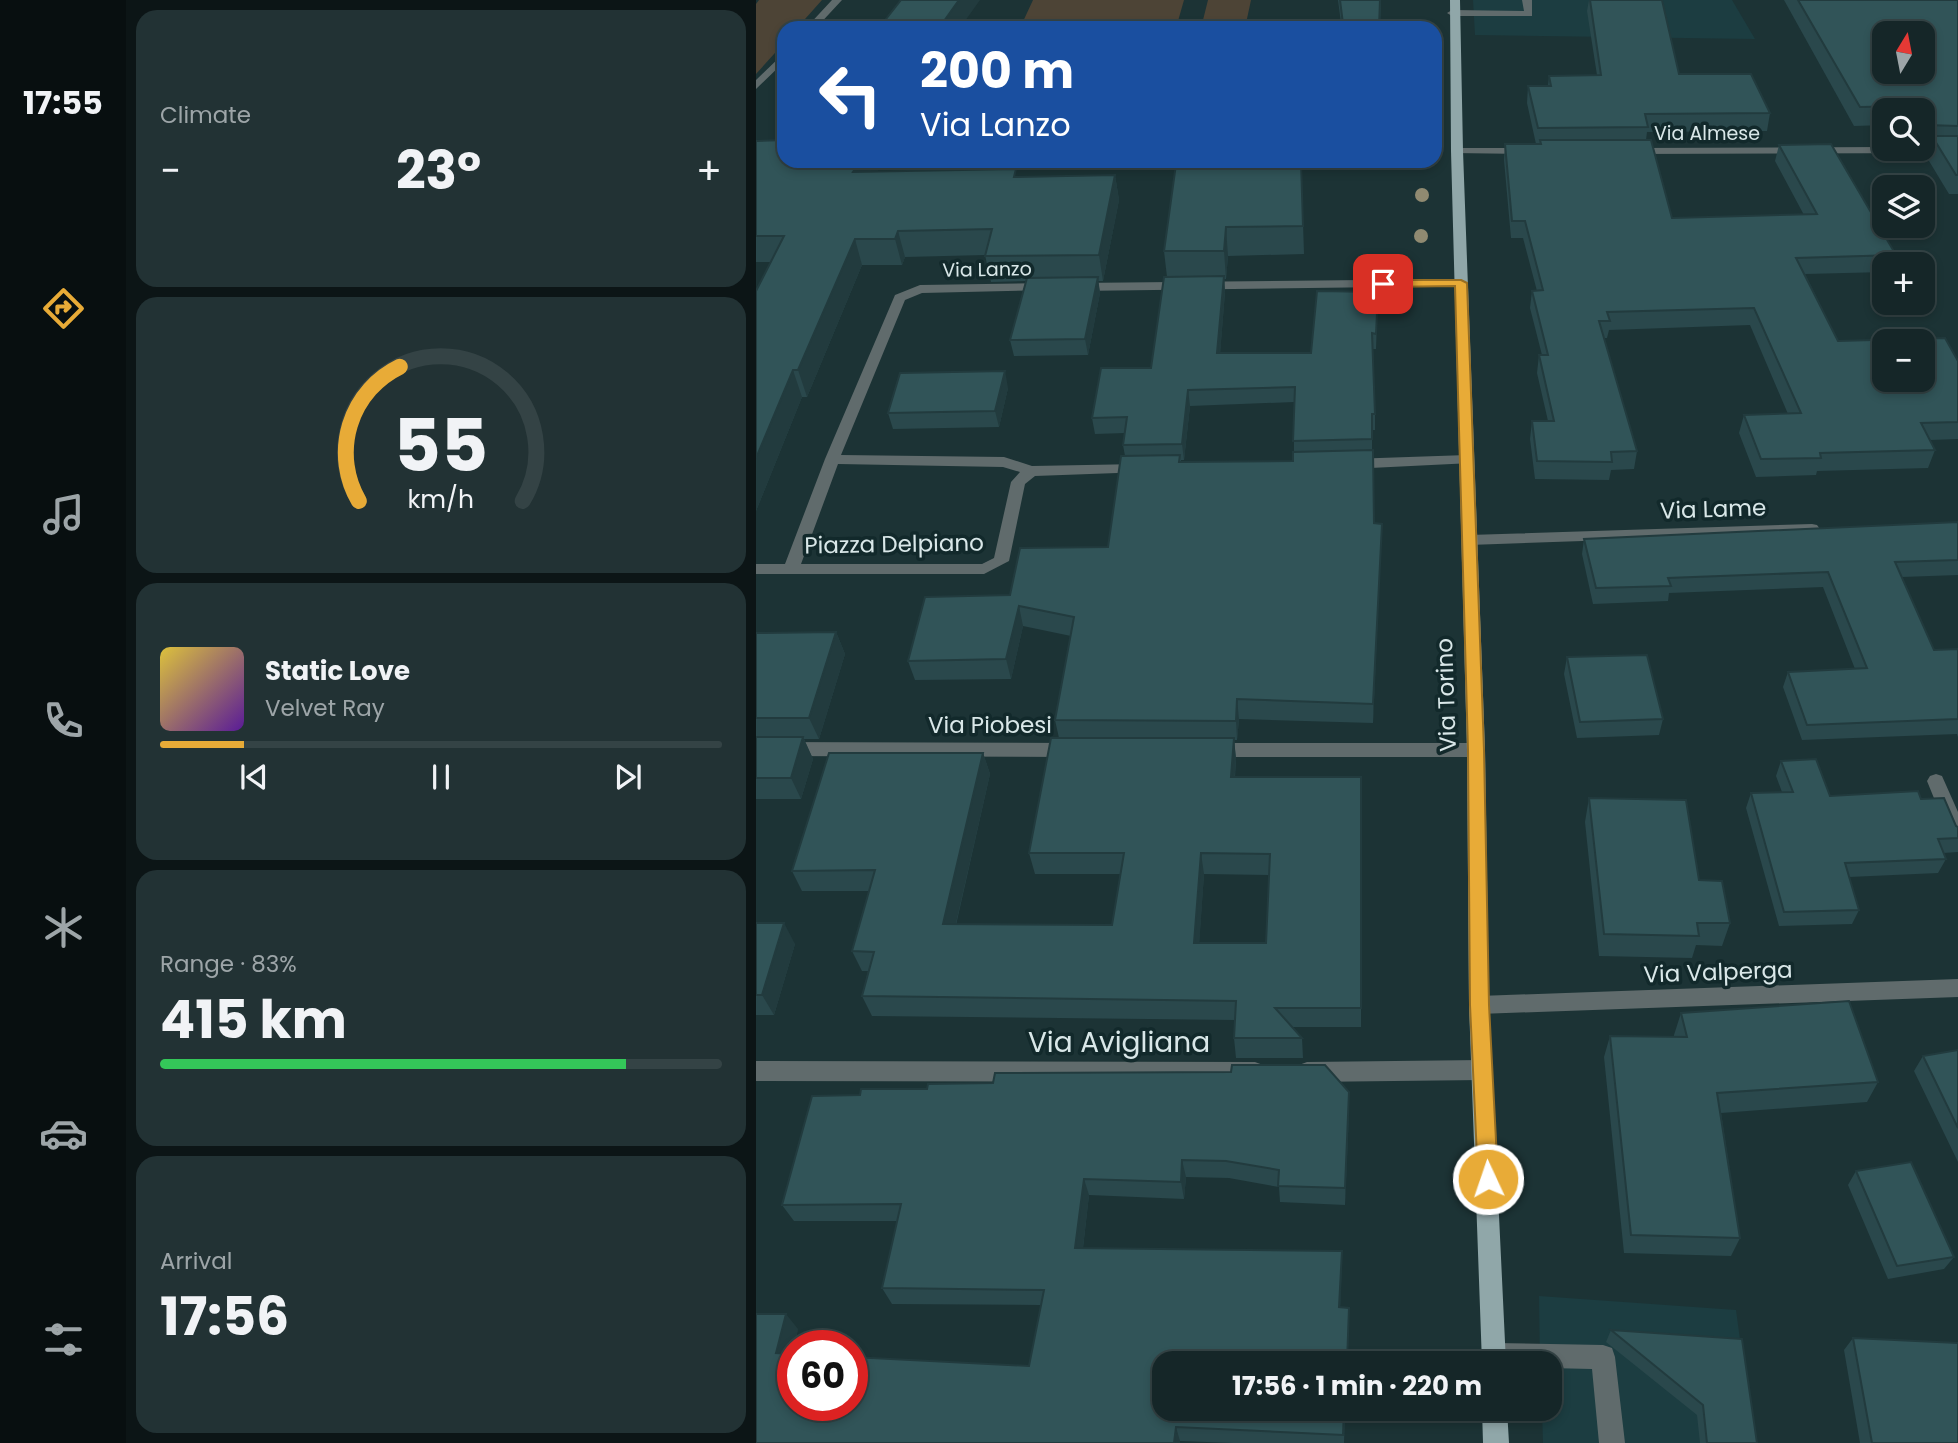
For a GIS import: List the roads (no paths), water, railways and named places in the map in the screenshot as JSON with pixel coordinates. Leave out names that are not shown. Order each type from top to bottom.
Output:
[{"type":"main road","points":[[1450,0],[1453,17]]},
{"type":"main road","points":[[1453,17],[1455,0]]},
{"type":"main road","name":"Via Torino","points":[[1453,17],[1476,750],[1479,1005],[1494,1351]]},
{"type":"main road","points":[[1495,1421],[1496,1443]]},
{"type":"street","points":[[818,21],[837,0]]},
{"type":"street","points":[[1453,17],[1529,14],[1527,0]]},
{"type":"street","points":[[756,86],[777,64]]},
{"type":"street","name":"Via Almese","points":[[1624,151],[1958,150]]},
{"type":"street","points":[[1457,151],[1540,151]]},
{"type":"street","name":"Via Lanzo","points":[[832,459],[900,298],[908,292],[920,289],[1461,283]]},
{"type":"street","points":[[832,459],[1004,462],[1031,471],[1153,468]]},
{"type":"street","name":"Piazza Delpiano","points":[[791,569],[832,459]]},
{"type":"street","points":[[1329,464],[1467,460]]},
{"type":"street","name":"Piazza Delpiano","points":[[756,569],[984,569],[1001,561],[1018,482],[1031,471]]},
{"type":"street","name":"Via Lame","points":[[1469,540],[1832,528]]},
{"type":"street","name":"Via Piobesi","points":[[756,749],[1090,750]]},
{"type":"street","points":[[1201,750],[1476,750]]},
{"type":"street","points":[[1936,781],[1958,835]]},
{"type":"street","name":"Via Valperga","points":[[1479,1005],[1958,988]]},
{"type":"street","name":"Via Avigliana","points":[[756,1071],[1482,1070]]},
{"type":"street","points":[[1562,1358],[1603,1357],[1612,1443]]}]
